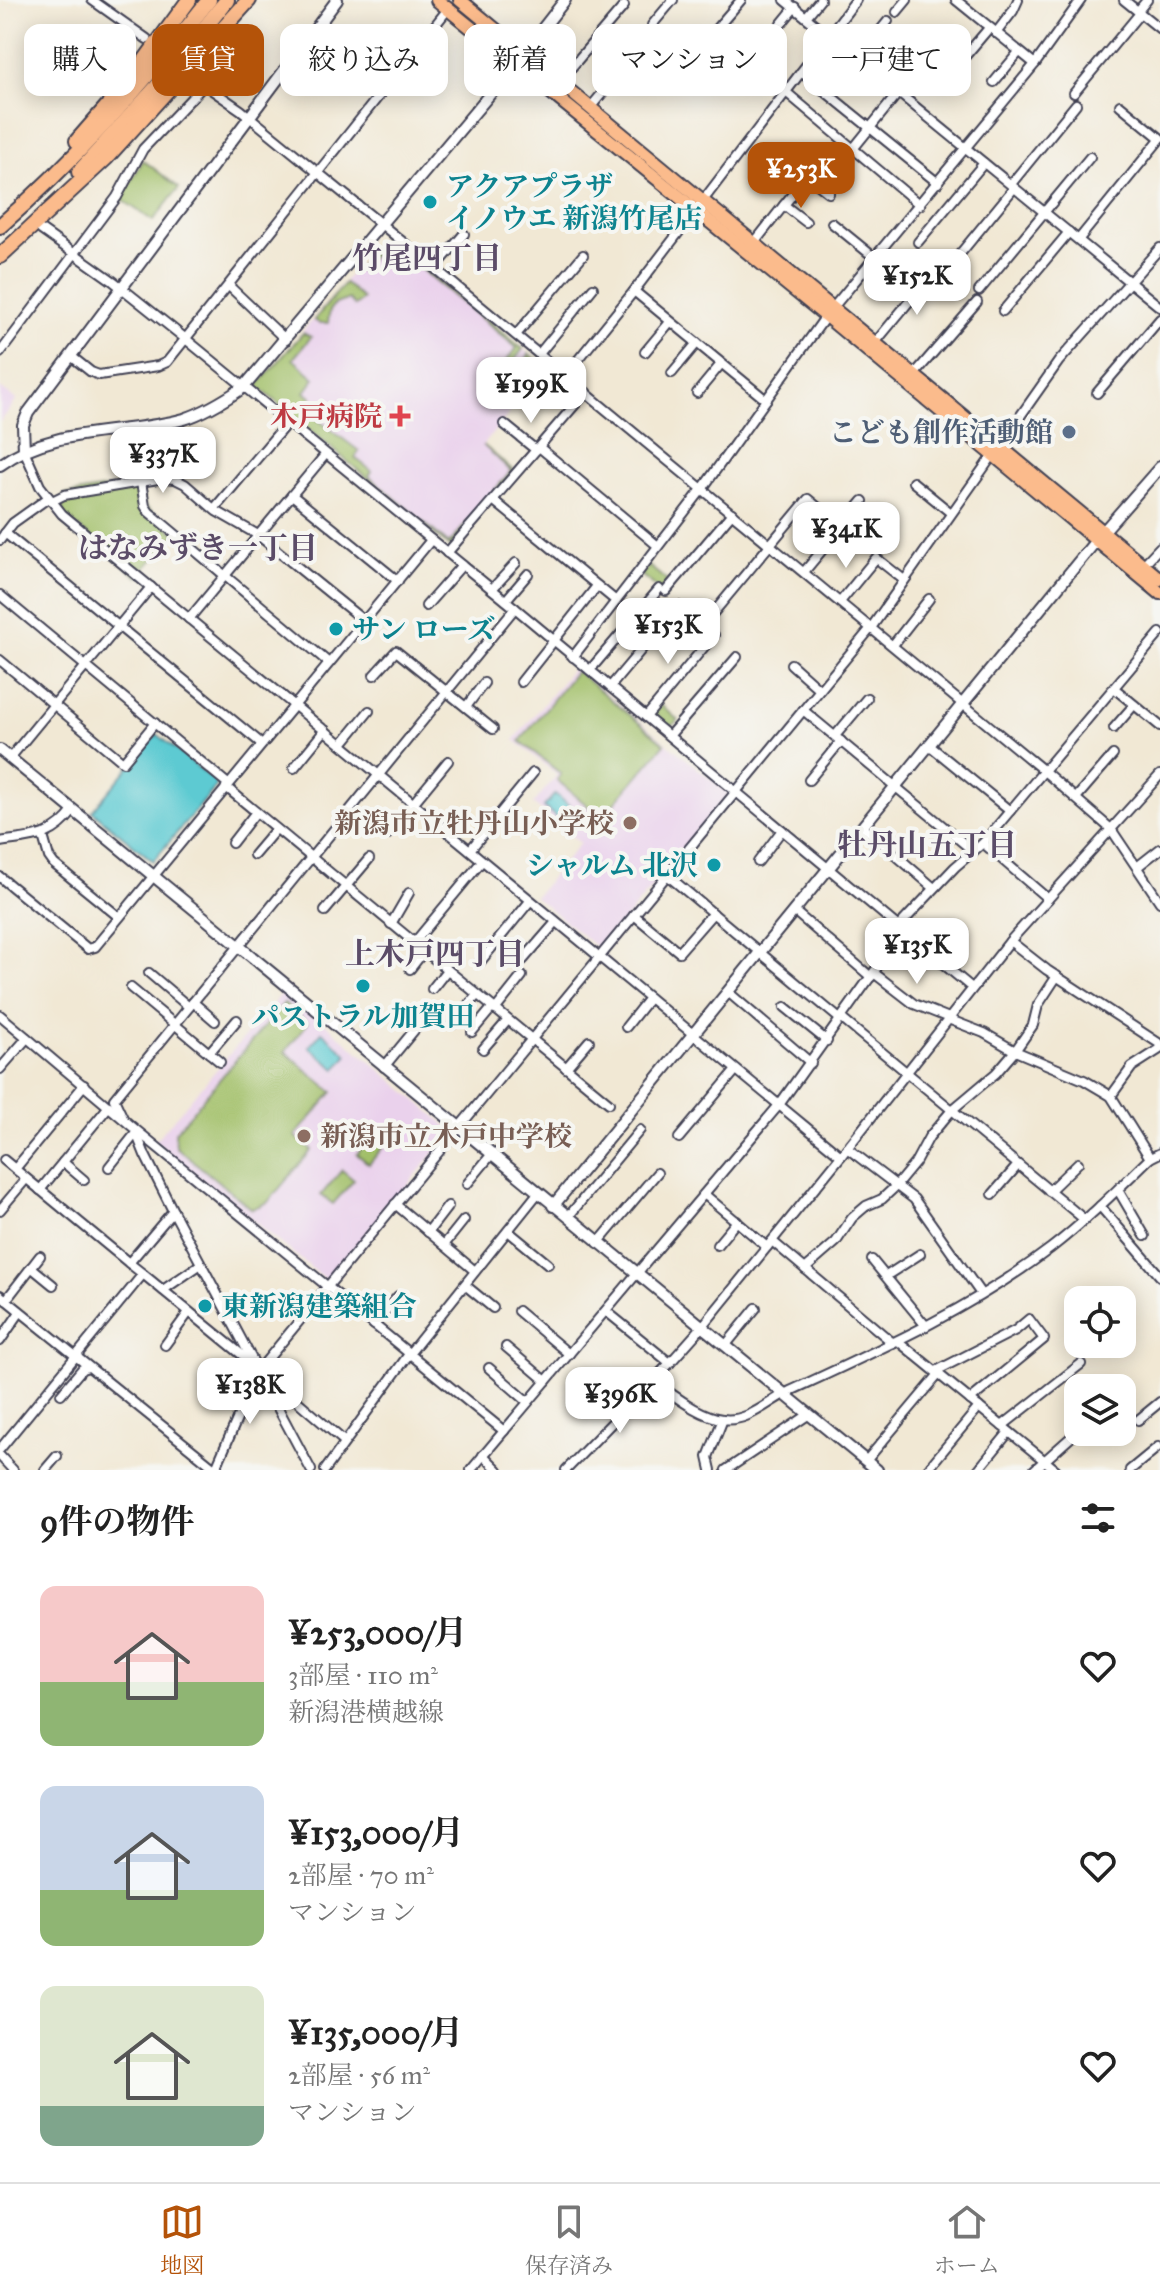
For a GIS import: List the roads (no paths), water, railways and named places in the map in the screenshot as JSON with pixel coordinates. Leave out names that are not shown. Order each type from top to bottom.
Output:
[{"type":"highway","points":[[0,217],[78,140],[132,78],[189,0]]},
{"type":"highway","points":[[0,226],[41,191],[117,112],[209,0]]},
{"type":"highway","points":[[0,245],[51,200],[108,142],[227,0]]},
{"type":"highway","points":[[0,256],[106,158],[249,0]]},
{"type":"main road","points":[[437,0],[470,24]]},
{"type":"main road","points":[[460,0],[485,24]]},
{"type":"main road","points":[[566,96],[1100,536],[1160,593]]},
{"type":"main road","points":[[576,96],[699,205],[754,243],[829,312],[913,376],[996,450]]},
{"type":"main road","points":[[1100,536],[1160,579]]},
{"type":"street","points":[[92,0],[147,39]]},
{"type":"street","points":[[337,0],[28,413],[23,425],[24,450],[40,486],[62,514],[693,1035],[779,1105],[914,1199],[981,1294]]},
{"type":"street","points":[[546,24],[565,0]]},
{"type":"street","points":[[590,108],[673,0]]},
{"type":"street","points":[[720,24],[741,0]]},
{"type":"street","points":[[785,0],[815,24]]},
{"type":"street","points":[[806,17],[820,0]]},
{"type":"street","points":[[838,24],[856,0]]},
{"type":"street","points":[[897,12],[907,0]]},
{"type":"street","points":[[956,0],[1035,64]]},
{"type":"street","points":[[971,51],[1013,11],[1018,0]]},
{"type":"street","points":[[573,657],[703,488],[829,312],[964,152],[1035,64],[1081,0]]},
{"type":"street","points":[[1124,0],[1160,29]]},
{"type":"street","points":[[1074,93],[1147,0]]},
{"type":"street","points":[[576,62],[624,6]]},
{"type":"street","points":[[781,24],[795,7]]},
{"type":"street","points":[[71,356],[99,375],[167,362],[448,9]]},
{"type":"street","points":[[994,82],[1019,52]]},
{"type":"street","points":[[787,91],[803,69]]},
{"type":"street","points":[[801,72],[938,183]]},
{"type":"street","points":[[0,353],[122,189],[143,149],[200,82],[435,268],[1076,798],[1111,829],[1160,902]]},
{"type":"street","points":[[787,93],[920,205]]},
{"type":"street","points":[[0,465],[24,450],[68,438],[187,418],[212,408],[244,387],[488,96]]},
{"type":"street","points":[[565,376],[783,96]]},
{"type":"street","points":[[853,149],[896,96]]},
{"type":"street","points":[[904,96],[1160,306]]},
{"type":"street","points":[[950,266],[1076,104]]},
{"type":"street","points":[[1079,239],[1160,138],[1120,105]]},
{"type":"street","points":[[754,243],[822,157]]},
{"type":"street","points":[[979,291],[1090,157]]},
{"type":"street","points":[[918,242],[984,163]]},
{"type":"street","points":[[807,176],[829,193]]},
{"type":"street","points":[[784,205],[806,222]]},
{"type":"street","points":[[832,223],[875,258]]},
{"type":"street","points":[[41,230],[122,288],[187,340],[506,600],[972,988]]},
{"type":"street","points":[[1003,311],[1069,232]]},
{"type":"street","points":[[435,268],[464,234]]},
{"type":"street","points":[[40,1256],[3,1297],[216,1470],[258,1369],[871,628],[1059,361],[1160,248]]},
{"type":"street","points":[[516,335],[583,255]]},
{"type":"street","points":[[874,344],[936,269]]},
{"type":"street","points":[[229,286],[286,340]]},
{"type":"street","points":[[539,354],[593,288]]},
{"type":"street","points":[[634,291],[766,400]]},
{"type":"street","points":[[913,376],[977,302]]},
{"type":"street","points":[[1097,393],[1160,319]]},
{"type":"street","points":[[645,352],[670,322]]},
{"type":"street","points":[[672,373],[697,343]]},
{"type":"street","points":[[697,393],[721,364]]},
{"type":"street","points":[[447,553],[586,392]]},
{"type":"street","points":[[214,509],[287,423]]},
{"type":"street","points":[[504,424],[658,546]]},
{"type":"street","points":[[189,619],[325,455]]},
{"type":"street","points":[[553,1206],[1100,536],[1160,467]]},
{"type":"street","points":[[262,744],[3,537],[13,523],[64,495],[175,479],[214,509],[258,535],[364,621]]},
{"type":"street","points":[[141,482],[149,512],[329,663]]},
{"type":"street","points":[[913,482],[951,513]]},
{"type":"street","points":[[292,495],[398,581]]},
{"type":"street","points":[[705,623],[808,499],[820,509]]},
{"type":"street","points":[[493,500],[616,601]]},
{"type":"street","points":[[804,572],[863,501]]},
{"type":"street","points":[[590,670],[732,513]]},
{"type":"street","points":[[0,877],[88,949],[95,947],[431,540]]},
{"type":"street","points":[[1143,565],[1160,547]]},
{"type":"street","points":[[840,602],[876,558],[904,580]]},
{"type":"street","points":[[492,589],[516,563]]},
{"type":"street","points":[[426,606],[462,565]]},
{"type":"street","points":[[506,600],[528,574]]},
{"type":"street","points":[[521,682],[597,586]]},
{"type":"street","points":[[10,758],[151,587]]},
{"type":"street","points":[[0,595],[155,723],[276,829],[609,1103]]},
{"type":"street","points":[[893,645],[929,599]]},
{"type":"street","points":[[610,687],[678,606]]},
{"type":"street","points":[[123,1118],[114,1099],[515,608]]},
{"type":"street","points":[[471,1470],[779,1105],[842,1020],[900,927],[934,888],[983,843],[1160,633]]},
{"type":"street","points":[[646,717],[714,635]]},
{"type":"street","points":[[374,675],[396,651],[493,729]]},
{"type":"street","points":[[669,736],[737,657]]},
{"type":"street","points":[[0,660],[123,762],[155,723]]},
{"type":"street","points":[[791,664],[819,689]]},
{"type":"street","points":[[466,707],[484,683]]},
{"type":"street","points":[[1114,688],[1159,724]]},
{"type":"street","points":[[809,780],[867,698]]},
{"type":"street","points":[[1114,728],[1134,705]]},
{"type":"street","points":[[803,710],[973,851]]},
{"type":"street","points":[[342,744],[369,711]]},
{"type":"street","points":[[294,768],[325,730]]},
{"type":"street","points":[[929,745],[1010,811]]},
{"type":"street","points":[[0,750],[877,1470]]},
{"type":"street","points":[[1076,798],[1113,755]]},
{"type":"street","points":[[388,834],[448,761]]},
{"type":"street","points":[[470,850],[533,773]]},
{"type":"street","points":[[566,1470],[702,1327],[1010,941],[1160,775]]},
{"type":"street","points":[[0,842],[43,836],[57,830],[73,811]]},
{"type":"street","points":[[232,843],[256,812]]},
{"type":"street","points":[[863,827],[934,888]]},
{"type":"street","points":[[254,855],[276,829]]},
{"type":"street","points":[[758,862],[782,830]]},
{"type":"street","points":[[43,836],[54,864],[119,917]]},
{"type":"street","points":[[983,843],[1048,899]]},
{"type":"street","points":[[1137,867],[1160,849]]},
{"type":"street","points":[[325,911],[369,859]]},
{"type":"street","points":[[414,943],[482,861]]},
{"type":"street","points":[[667,875],[1085,1220]]},
{"type":"street","points":[[391,924],[409,893]]},
{"type":"street","points":[[480,962],[530,901]]},
{"type":"street","points":[[794,911],[872,975],[914,1004],[984,1033],[1111,1096],[1150,1158]]},
{"type":"street","points":[[634,915],[679,952],[713,913]]},
{"type":"street","points":[[523,960],[556,922]]},
{"type":"street","points":[[1010,941],[1160,1046],[1132,1067],[1111,1096]]},
{"type":"street","points":[[410,969],[424,951]]},
{"type":"street","points":[[432,989],[447,970]]},
{"type":"street","points":[[149,973],[215,1021]]},
{"type":"street","points":[[472,1032],[522,976]]},
{"type":"street","points":[[805,1269],[836,1242],[852,1218],[896,1186],[915,1163],[929,1137],[952,1110],[996,1073],[1015,1051],[1033,1025],[1038,1005],[1057,976]]},
{"type":"street","points":[[131,988],[220,1062]]},
{"type":"street","points":[[728,992],[811,1063]]},
{"type":"street","points":[[453,1024],[477,995]]},
{"type":"street","points":[[626,1027],[649,998]]},
{"type":"street","points":[[785,1007],[827,1041]]},
{"type":"street","points":[[0,1015],[136,1131],[504,1431]]},
{"type":"street","points":[[384,1067],[425,1017]]},
{"type":"street","points":[[209,1053],[237,1020]]},
{"type":"street","points":[[483,1049],[508,1020]]},
{"type":"street","points":[[0,1069],[27,1038]]},
{"type":"street","points":[[566,1068],[589,1041]]},
{"type":"street","points":[[679,1138],[736,1070]]},
{"type":"street","points":[[15,1169],[84,1085]]},
{"type":"street","points":[[40,1190],[109,1106]]},
{"type":"street","points":[[568,1217],[640,1130]]},
{"type":"street","points":[[109,1167],[136,1131]]},
{"type":"street","points":[[136,1131],[173,1211],[311,1470]]},
{"type":"street","points":[[653,1381],[687,1404],[723,1419],[755,1413],[784,1394],[896,1342],[981,1294],[1050,1249],[1150,1158],[1160,1153]]},
{"type":"street","points":[[467,1184],[491,1155]]},
{"type":"street","points":[[4,1160],[345,1442]]},
{"type":"street","points":[[63,1162],[84,1180]]},
{"type":"street","points":[[1049,1191],[1078,1163]]},
{"type":"street","points":[[993,1194],[1018,1165]]},
{"type":"street","points":[[598,1243],[657,1173]]},
{"type":"street","points":[[0,1210],[26,1179]]},
{"type":"street","points":[[1118,1190],[1145,1236]]},
{"type":"street","points":[[325,1470],[409,1354],[538,1193]]},
{"type":"street","points":[[704,1194],[805,1269],[1056,1470]]},
{"type":"street","points":[[395,1204],[475,1271]]},
{"type":"street","points":[[428,1232],[448,1206]]},
{"type":"street","points":[[1100,1206],[1160,1276]]},
{"type":"street","points":[[129,1263],[173,1211]]},
{"type":"street","points":[[444,1245],[464,1220]]},
{"type":"street","points":[[717,1245],[737,1221]]},
{"type":"street","points":[[508,1231],[548,1264]]},
{"type":"street","points":[[886,1276],[920,1254]]},
{"type":"street","points":[[872,1260],[926,1326]]},
{"type":"street","points":[[163,1290],[201,1264]]},
{"type":"street","points":[[31,1267],[53,1285]]},
{"type":"street","points":[[0,1449],[143,1274]]},
{"type":"street","points":[[465,1285],[493,1308]]},
{"type":"street","points":[[374,1325],[398,1296]]},
{"type":"street","points":[[725,1346],[756,1308]]},
{"type":"street","points":[[518,1311],[569,1354]]},
{"type":"street","points":[[606,1311],[670,1363]]},
{"type":"street","points":[[0,1341],[20,1312]]},
{"type":"street","points":[[165,1345],[189,1312]]},
{"type":"street","points":[[866,1461],[937,1373],[1016,1330],[1029,1319],[1044,1339],[970,1400]]},
{"type":"street","points":[[506,1347],[546,1381]]},
{"type":"street","points":[[978,1470],[1006,1429],[1081,1364]]},
{"type":"street","points":[[61,1394],[82,1369],[88,1367]]},
{"type":"street","points":[[489,1368],[528,1402]]},
{"type":"street","points":[[274,1402],[289,1393]]},
{"type":"street","points":[[1138,1420],[1160,1402]]},
{"type":"street","points":[[927,1470],[979,1407]]},
{"type":"street","points":[[726,1470],[808,1415]]},
{"type":"street","points":[[711,1470],[708,1457],[723,1419]]},
{"type":"street","points":[[1034,1470],[1064,1442]]},
{"type":"street","points":[[1130,1470],[1158,1447]]},
{"type":"street","points":[[483,1455],[498,1470]]},
{"type":"street","points":[[0,1456],[13,1470]]},
{"type":"street","points":[[45,1470],[57,1456]]},
{"type":"water","points":[[157,734],[216,782],[216,787],[153,861],[92,811]]},
{"type":"water","points":[[555,794],[581,815],[569,829],[544,807]]},
{"type":"water","points":[[322,1032],[348,1055],[336,1069],[309,1047]]},
{"type":"place","name":"アクアプラザ イノウエ 新潟竹尾店","points":[[430,202]]},
{"type":"place","name":"木戸病院","points":[[400,416]]},
{"type":"place","name":"こども創作活動館","points":[[1069,432]]},
{"type":"place","name":"サン ローズ","points":[[336,629]]},
{"type":"place","name":"新潟市立牡丹山小学校","points":[[630,823]]},
{"type":"place","name":"シャルム 北沢","points":[[714,865]]},
{"type":"place","name":"パストラル加賀田","points":[[363,986]]},
{"type":"place","name":"新潟市立木戸中学校","points":[[304,1136]]},
{"type":"place","name":"東新潟建築組合","points":[[205,1306]]},
{"type":"district","name":"竹尾四丁目","points":[[427,258]]},
{"type":"district","name":"はなみずき一丁目","points":[[198,548]]},
{"type":"district","name":"牡丹山五丁目","points":[[927,845]]},
{"type":"district","name":"上木戸四丁目","points":[[435,954]]}]
